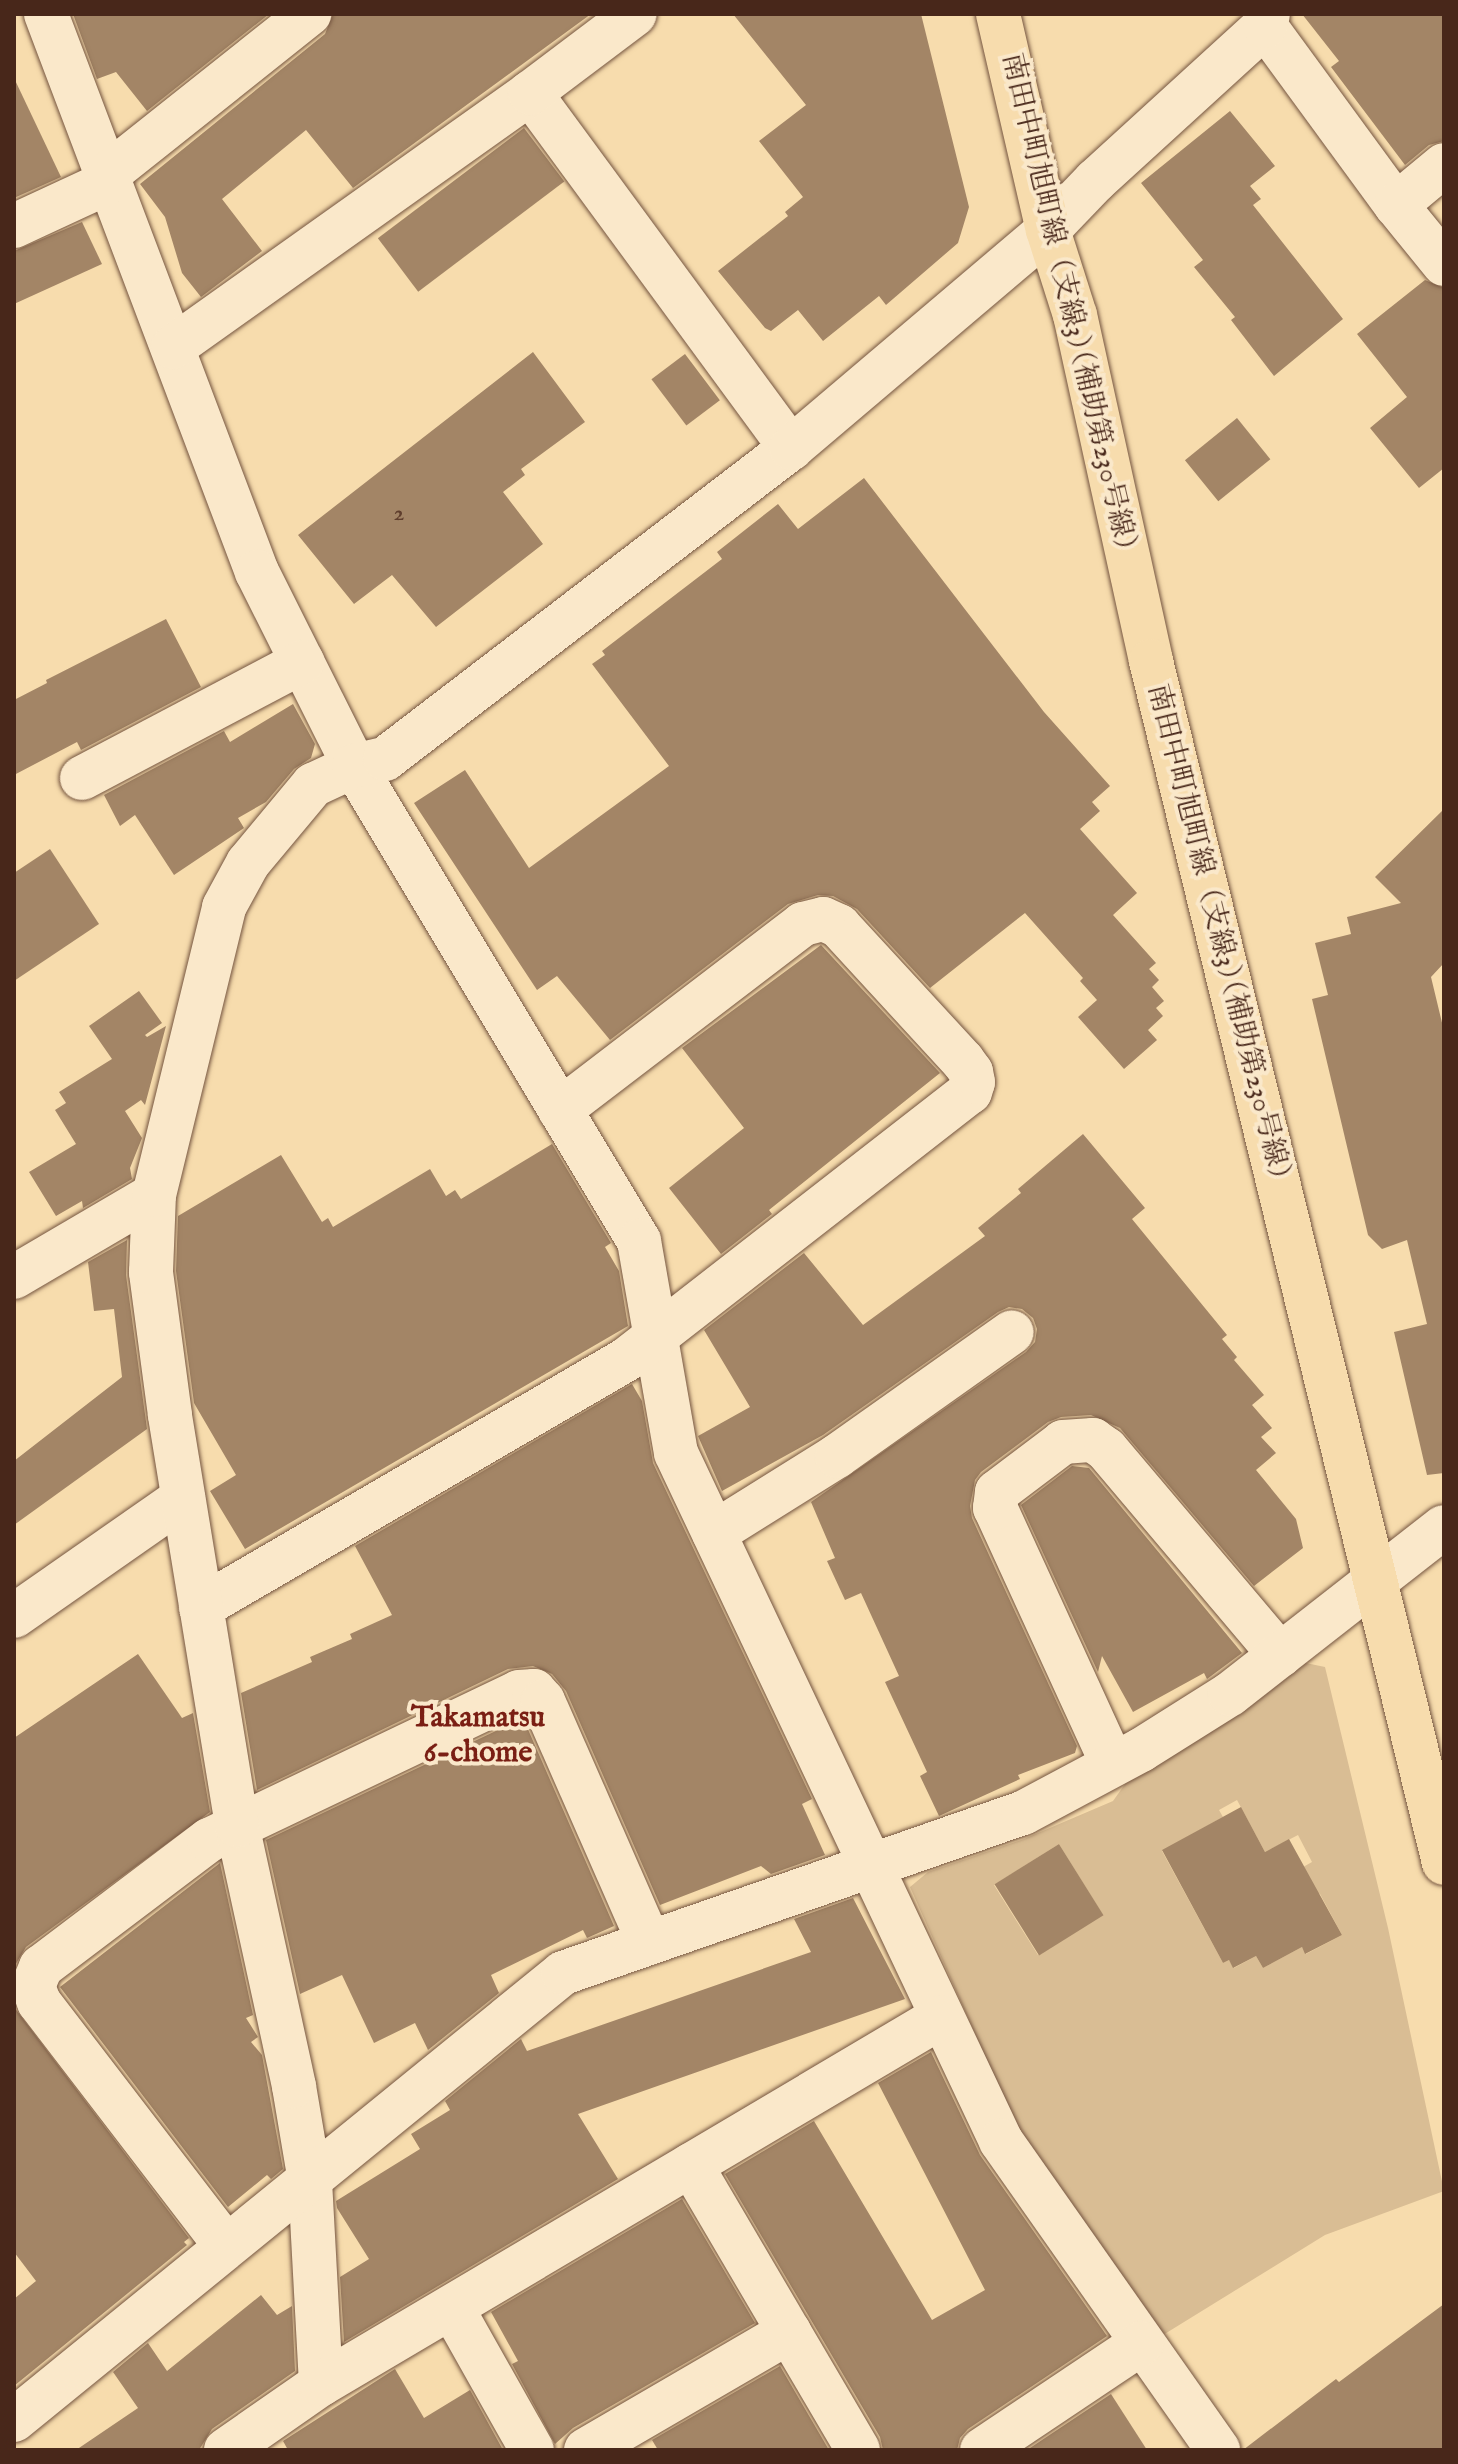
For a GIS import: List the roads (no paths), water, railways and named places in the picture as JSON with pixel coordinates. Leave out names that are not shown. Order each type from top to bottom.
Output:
[{"type":"main road","name":"南田中町旭町線（支線3）（補助第230号線）","points":[[998,14],[1048,230],[1075,315],[1151,661],[1444,1863]]},
{"type":"street","points":[[46,14],[257,572],[354,766],[639,1241],[676,1453],[941,2017],[1001,2141],[1218,2450]]},
{"type":"street","points":[[14,226],[110,177],[309,14]]},
{"type":"street","points":[[173,347],[530,93],[635,14]]},
{"type":"street","points":[[321,2384],[310,2181],[291,2070],[237,1825],[183,1498],[151,1272],[154,1195],[224,907],[234,885],[313,785],[354,766],[385,759],[791,448],[1048,230],[1095,181],[1266,20],[1396,205],[1444,264]]},
{"type":"street","points":[[530,93],[791,448]]},
{"type":"street","points":[[1396,205],[1444,165]]},
{"type":"street","points":[[82,778],[302,662]]},
{"type":"street","points":[[201,1607],[628,1358],[970,1092],[971,1072],[839,926],[823,919],[803,924],[560,1110]]},
{"type":"street","points":[[14,1277],[154,1195]]},
{"type":"street","points":[[714,1533],[837,1456],[1012,1332]]},
{"type":"street","points":[[1112,1763],[995,1508],[997,1492],[1063,1442],[1093,1440],[1106,1449],[1280,1655]]},
{"type":"street","points":[[14,1616],[183,1498]]},
{"type":"street","points":[[14,2420],[563,1973],[1023,1813],[1141,1750],[1230,1694],[1444,1527]]},
{"type":"street","points":[[226,2246],[39,2002],[33,1986],[41,1967],[209,1840],[519,1692],[534,1691],[543,1701],[649,1943]]},
{"type":"street","points":[[226,2450],[321,2384],[941,2017]]},
{"type":"street","points":[[691,2165],[858,2450]]},
{"type":"street","points":[[452,2308],[532,2450]]},
{"type":"street","points":[[586,2450],[789,2332]]},
{"type":"street","points":[[982,2450],[1142,2343]]},
{"type":"district","name":"Takamatsu 6-chome","points":[[478,1735]]}]
